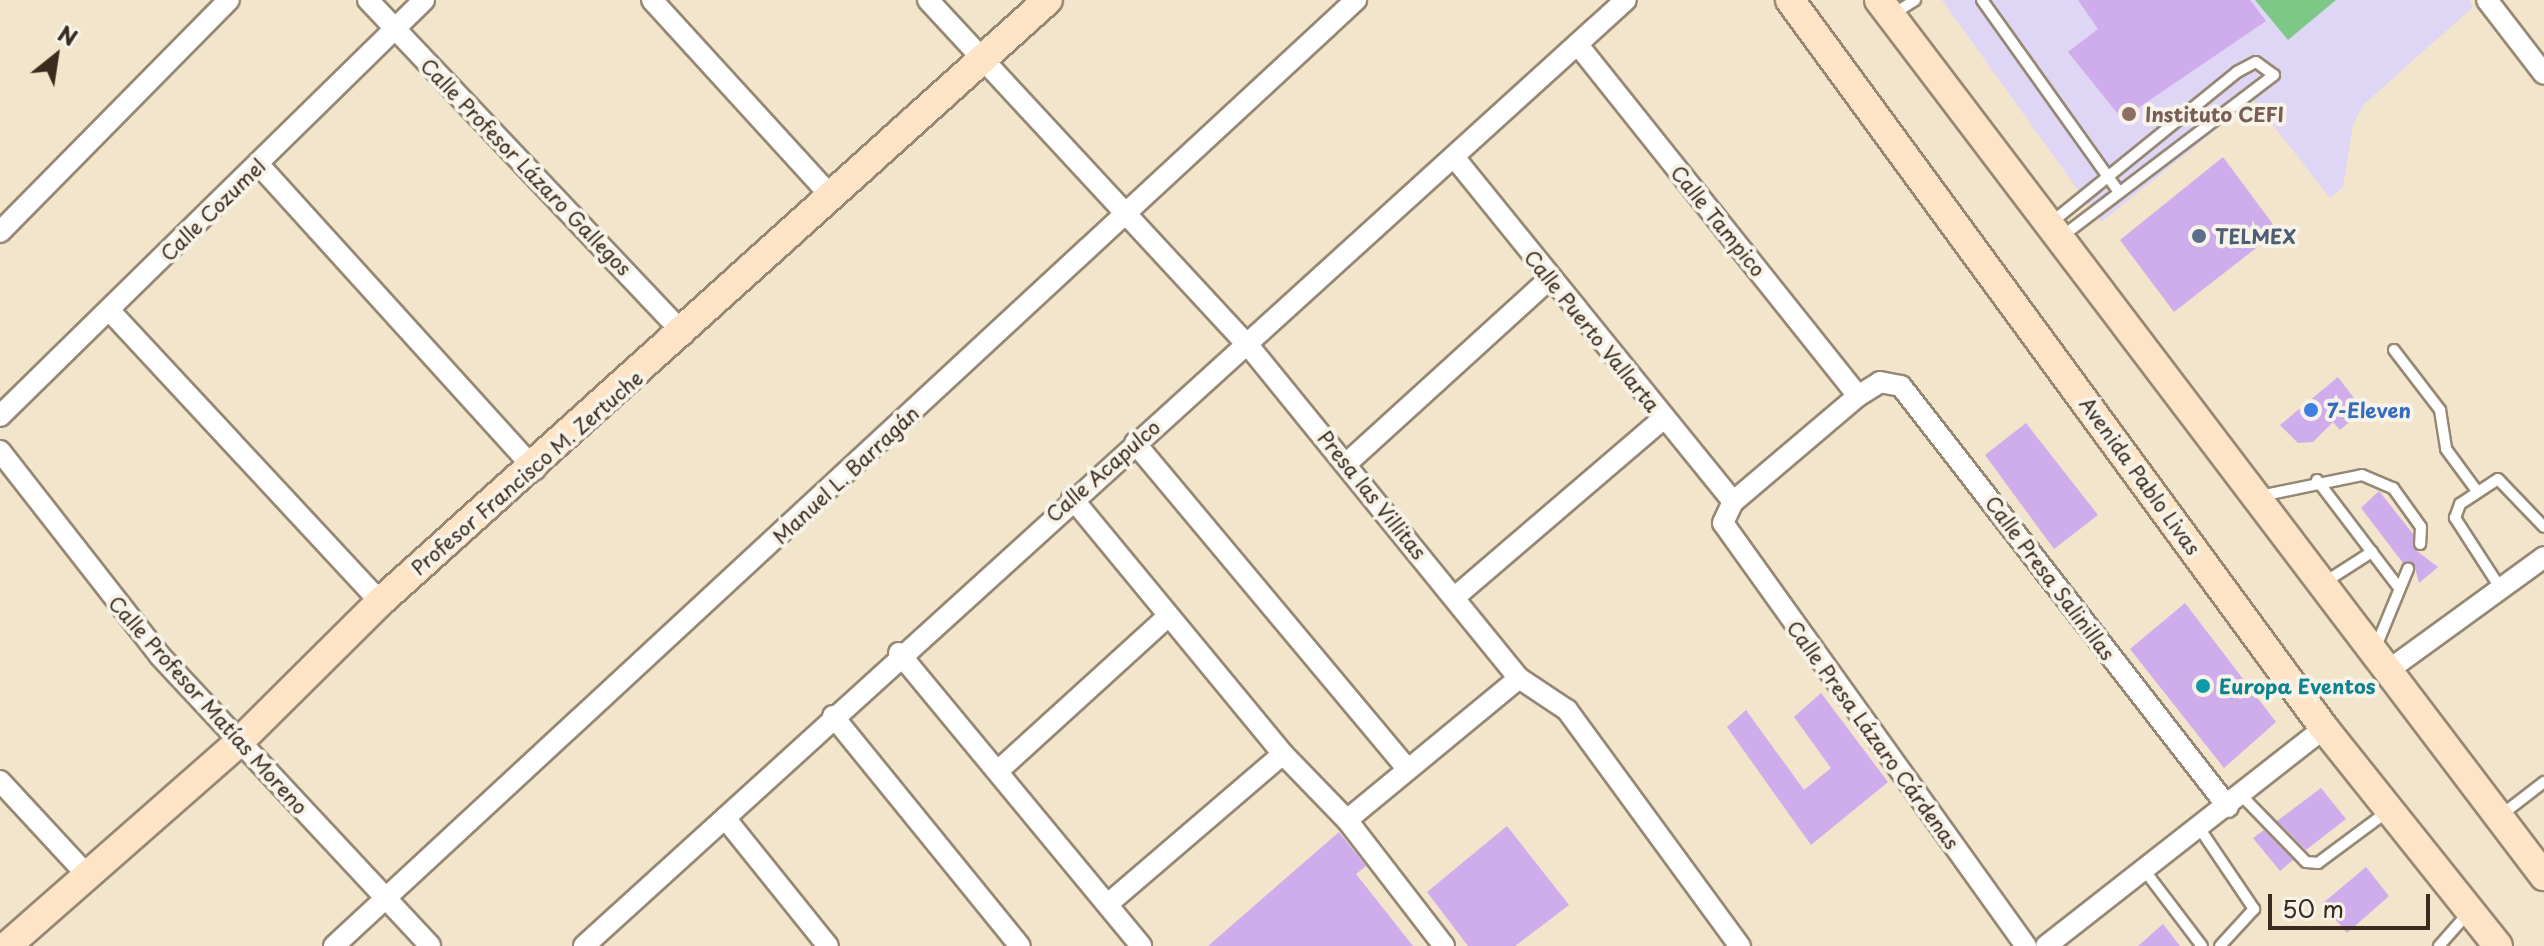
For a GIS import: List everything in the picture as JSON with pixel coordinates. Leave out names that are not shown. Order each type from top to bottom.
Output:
[{"type":"main road","name":"Profesor Francisco M. Zertuche","points":[[7,946],[238,743],[380,602],[535,469],[684,334],[830,195],[1048,0]]},
{"type":"main road","name":"Avenida Pablo Livas","points":[[1790,0],[2324,728],[2498,946]]},
{"type":"main road","points":[[1885,8],[2320,585],[2544,876]]},
{"type":"street","points":[[0,232],[229,0]]},
{"type":"street","name":"Calle Profesor Lázaro Gallegos","points":[[368,0],[684,334]]},
{"type":"street","name":"Calle Cozumel","points":[[0,416],[424,0]]},
{"type":"street","points":[[652,0],[830,195]]},
{"type":"street","name":"Presa las Villitas","points":[[928,0],[980,60],[1248,345],[1519,678],[1567,710],[1740,946]]},
{"type":"street","name":"Manuel L. Barragán","points":[[334,946],[1356,0]]},
{"type":"street","name":"Calle Acapulco","points":[[584,946],[899,653],[1248,345],[1626,0]]},
{"type":"street","points":[[2487,0],[2544,74]]},
{"type":"street","name":"Calle Tampico","points":[[1578,45],[1858,396]]},
{"type":"street","name":"Calle Puerto Vallarta","points":[[1454,157],[1548,280],[1733,502]]},
{"type":"street","points":[[259,165],[535,469]]},
{"type":"street","points":[[1346,464],[1548,280]]},
{"type":"street","points":[[110,311],[380,602]]},
{"type":"street","name":"Calle Presa Salinillas","points":[[1858,396],[1880,382],[1901,386],[2235,802]]},
{"type":"street","points":[[1733,502],[1858,396]]},
{"type":"street","points":[[1455,597],[1664,418]]},
{"type":"street","points":[[1135,443],[1408,769]]},
{"type":"street","name":"Calle Profesor Matías Moreno","points":[[0,451],[98,583],[238,743],[387,897],[430,946]]},
{"type":"street","points":[[1072,498],[1283,754],[1347,820],[1444,946]]},
{"type":"street","name":"Calle Presa Lázaro Cárdenas","points":[[1733,502],[1723,523],[2026,946]]},
{"type":"street","points":[[2380,664],[2501,589],[2544,557]]},
{"type":"street","points":[[998,771],[1167,617]]},
{"type":"street","points":[[899,653],[1109,903],[1141,946]]},
{"type":"street","points":[[1347,820],[1519,678]]},
{"type":"street","points":[[833,716],[1020,946]]},
{"type":"street","points":[[2046,946],[2235,802],[2324,728]]},
{"type":"street","points":[[1109,903],[1283,754]]},
{"type":"street","points":[[0,781],[86,874]]},
{"type":"street","points":[[725,818],[817,942]]},
{"type":"lane","points":[[1885,8],[1915,0]]},
{"type":"lane","points":[[1982,0],[2118,191]]},
{"type":"lane","points":[[2256,62],[2274,75],[2118,191],[2053,233],[2109,178],[2237,72],[2256,62]]},
{"type":"lane","points":[[2394,350],[2440,410],[2446,449],[2477,491]]},
{"type":"lane","points":[[2254,498],[2317,480],[2362,475],[2393,488],[2421,527],[2420,544]]},
{"type":"lane","points":[[2317,480],[2399,588]]},
{"type":"lane","points":[[2501,589],[2455,518],[2477,491],[2505,481],[2544,527]]},
{"type":"lane","points":[[2320,585],[2372,552]]},
{"type":"lane","points":[[2380,664],[2399,588],[2408,569]]},
{"type":"lane","points":[[2499,817],[2544,782]]},
{"type":"lane","points":[[2235,802],[2306,862],[2318,863],[2390,810]]},
{"type":"lane","points":[[2200,829],[2254,909],[2220,946]]},
{"type":"lane","points":[[2145,871],[2202,946]]},
{"type":"lane","points":[[2439,946],[2470,911]]},
{"type":"shaded area","name":"Instituto CEFI","points":[[1942,0],[2469,0],[2473,7],[2364,104],[2353,124],[2343,187],[2330,198],[2253,100],[2101,222]]},
{"type":"green space","points":[[2255,0],[2336,0],[2288,40]]},
{"type":"building","points":[[2078,0],[2250,0],[2266,21],[2122,119],[2068,52],[2098,29]]},
{"type":"building","name":"TELMEX","points":[[2223,157],[2278,231],[2174,312],[2120,240]]},
{"type":"building","points":[[2338,377],[2363,410],[2340,430],[2333,422],[2313,442],[2298,443],[2280,425]]},
{"type":"building","points":[[2026,423],[2098,515],[2054,549],[1985,455]]},
{"type":"building","points":[[2379,491],[2413,534],[2413,548],[2438,567],[2419,583],[2414,564],[2403,563],[2361,508]]},
{"type":"building","name":"Europa Eventos","points":[[2185,603],[2276,722],[2224,768],[2130,649]]},
{"type":"building","points":[[1821,693],[1888,782],[1811,845],[1727,727],[1746,710],[1804,790],[1831,768],[1794,717]]},
{"type":"building","points":[[2321,788],[2346,819],[2306,850],[2277,821]]},
{"type":"building","points":[[1507,826],[1569,905],[1515,946],[1468,946],[1427,892]]},
{"type":"building","points":[[2264,830],[2293,860],[2280,871],[2253,838]]},
{"type":"building","points":[[1339,832],[1366,866],[1356,874],[1413,946],[1208,946]]},
{"type":"building","points":[[2366,867],[2389,896],[2347,933],[2322,904]]},
{"type":"building","points":[[2163,924],[2180,946],[2138,946]]},
{"type":"place","name":"Instituto CEFI","points":[[2129,114]]},
{"type":"place","name":"TELMEX","points":[[2199,236]]},
{"type":"place","name":"7-Eleven","points":[[2311,410]]},
{"type":"place","name":"Europa Eventos","points":[[2203,686]]}]
